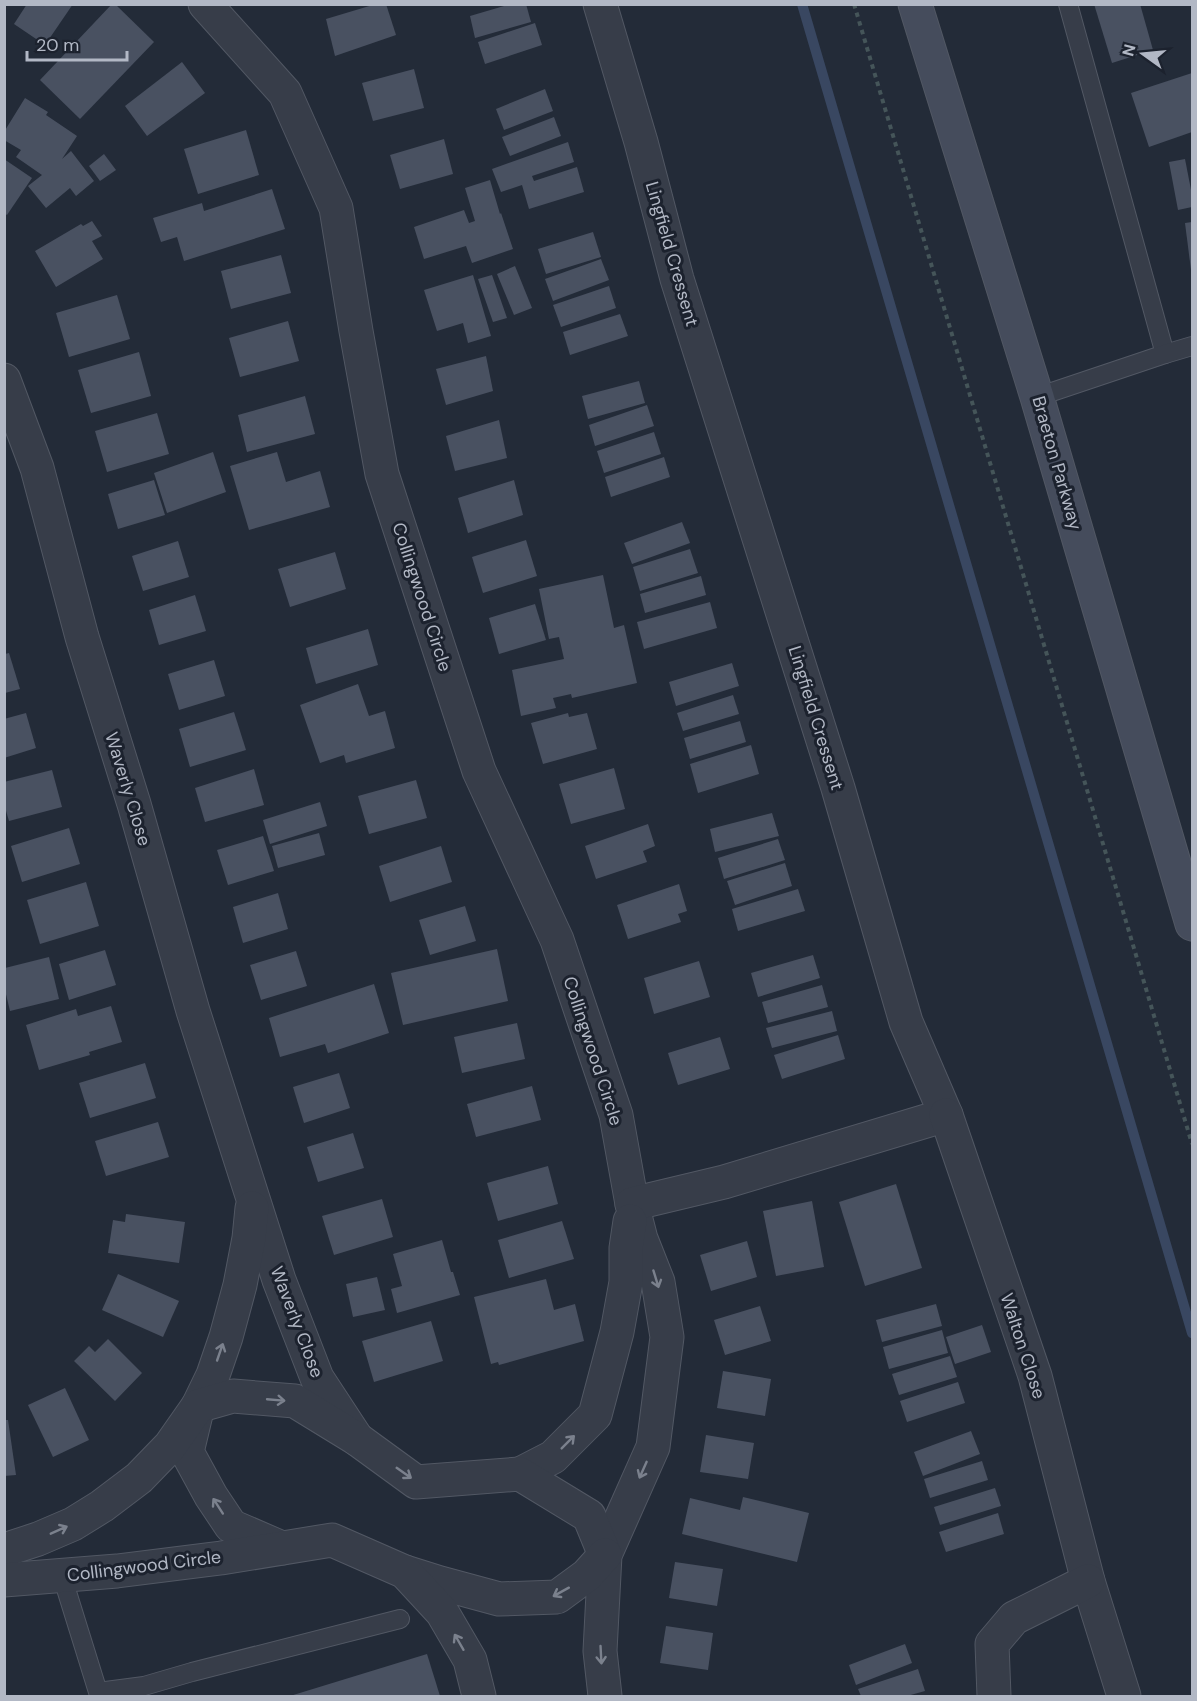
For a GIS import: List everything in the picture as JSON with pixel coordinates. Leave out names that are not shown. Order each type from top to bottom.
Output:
[{"type":"street","name":"Collingwood Circle","points":[[205,4],[285,93],[336,208],[382,474],[479,771],[557,940],[616,1115],[632,1204],[641,1239],[658,1282],[667,1337],[654,1448],[605,1555],[600,1651],[605,1696]]},
{"type":"street","name":"Lingfield Cressent","points":[[600,4],[641,142],[677,279],[838,788],[906,1022],[946,1115]]},
{"type":"street","name":"Braeton Parkway","points":[[915,4],[1037,397],[1192,924]]},
{"type":"street","name":"Waverly Close","points":[[4,380],[37,468],[82,637],[134,804],[193,1011],[279,1280],[317,1378],[357,1439]]},
{"type":"street","points":[[632,1204],[724,1182],[946,1115]]},
{"type":"street","name":"Walton Close","points":[[946,1115],[1035,1376],[1088,1581],[1125,1696]]},
{"type":"street","name":"Waverly Close","points":[[198,1406],[213,1375],[240,1285],[249,1238],[253,1198]]},
{"type":"street","name":"Collingwood Circle","points":[[520,1474],[553,1457],[595,1415],[619,1322],[626,1282],[626,1248],[632,1204]]},
{"type":"street","points":[[4,1550],[73,1524],[102,1506],[139,1478],[170,1446],[198,1406],[233,1396],[295,1401],[357,1439],[416,1482],[520,1474],[589,1516],[605,1555],[587,1575],[556,1597],[498,1599],[405,1572]]},
{"type":"street","name":"Collingwood Circle","points":[[198,1406],[187,1452],[211,1496],[231,1526],[282,1548]]},
{"type":"street","name":"Collingwood Circle","points":[[4,1580],[117,1571],[221,1558],[332,1540],[405,1572],[442,1612],[470,1660],[479,1696]]},
{"type":"street","points":[[994,1696],[992,1644],[1014,1618],[1088,1581]]},
{"type":"lane","points":[[1068,4],[1165,354]]},
{"type":"lane","points":[[1037,397],[1192,346]]},
{"type":"lane","points":[[62,1576],[98,1692],[144,1686],[400,1619]]},
{"type":"path","points":[[854,4],[1192,1144]]},
{"type":"building","points":[[27,4],[73,4],[45,45],[14,24]]},
{"type":"building","points":[[112,4],[115,4],[154,42],[80,119],[40,80]]},
{"type":"building","points":[[376,4],[386,4],[396,35],[335,56],[326,19]]},
{"type":"building","points":[[511,4],[526,4],[531,22],[475,38],[470,16]]},
{"type":"building","points":[[1094,4],[1140,4],[1153,50],[1112,63]]},
{"type":"building","points":[[535,23],[542,45],[485,64],[478,42]]},
{"type":"building","points":[[182,62],[205,93],[147,136],[125,106]]},
{"type":"building","points":[[414,69],[424,108],[373,121],[362,83]]},
{"type":"building","points":[[1192,73],[1192,132],[1149,147],[1131,93]]},
{"type":"building","points":[[545,89],[553,111],[504,130],[496,109]]},
{"type":"building","points":[[25,98],[48,112],[46,115],[77,136],[62,159],[71,151],[94,181],[76,196],[70,188],[46,208],[28,186],[42,175],[16,157],[21,150],[4,140],[4,132]]},
{"type":"building","points":[[554,117],[561,136],[510,156],[502,137]]},
{"type":"building","points":[[246,130],[259,175],[198,194],[184,149]]},
{"type":"building","points":[[444,139],[453,174],[400,189],[390,155]]},
{"type":"building","points":[[568,142],[574,162],[532,176],[534,181],[577,167],[584,192],[529,209],[522,185],[501,192],[492,169]]},
{"type":"building","points":[[104,154],[116,170],[100,181],[89,166]]},
{"type":"building","points":[[4,159],[32,178],[7,215],[4,213]]},
{"type":"building","points":[[1185,159],[1192,207],[1178,210],[1169,162]]},
{"type":"building","points":[[490,180],[513,249],[472,263],[466,246],[424,259],[414,227],[464,210],[469,223],[475,221],[465,188]]},
{"type":"building","points":[[272,189],[285,229],[184,261],[177,237],[161,242],[153,218],[202,203],[204,211]]},
{"type":"building","points":[[92,221],[102,236],[92,241],[103,259],[56,287],[35,251],[81,224],[83,226]]},
{"type":"building","points":[[1192,222],[1192,270],[1191,270],[1185,223]]},
{"type":"building","points":[[593,232],[601,257],[546,274],[538,249]]},
{"type":"building","points":[[281,255],[291,293],[231,309],[221,271]]},
{"type":"building","points":[[601,259],[609,280],[553,301],[545,279]]},
{"type":"building","points":[[515,266],[532,308],[514,315],[497,274]]},
{"type":"building","points":[[473,275],[491,336],[468,343],[463,323],[437,331],[424,290]]},
{"type":"building","points":[[492,275],[507,318],[493,322],[478,279]]},
{"type":"building","points":[[609,286],[616,308],[561,327],[553,305]]},
{"type":"building","points":[[117,295],[130,339],[69,357],[56,313]]},
{"type":"building","points":[[620,314],[628,336],[570,355],[563,332]]},
{"type":"building","points":[[288,321],[299,361],[240,377],[229,338]]},
{"type":"building","points":[[139,352],[151,396],[91,413],[78,370]]},
{"type":"building","points":[[486,356],[493,391],[446,405],[436,369]]},
{"type":"building","points":[[639,381],[645,403],[588,419],[582,396]]},
{"type":"building","points":[[305,396],[315,434],[247,452],[238,415]]},
{"type":"building","points":[[647,405],[654,426],[595,446],[589,425]]},
{"type":"building","points":[[157,413],[169,454],[107,472],[95,431]]},
{"type":"building","points":[[499,420],[507,458],[455,471],[446,436]]},
{"type":"building","points":[[654,432],[661,454],[604,473],[597,451]]},
{"type":"building","points":[[213,452],[226,492],[167,513],[154,473]]},
{"type":"building","points":[[277,452],[286,482],[320,471],[330,507],[249,530],[230,466]]},
{"type":"building","points":[[664,457],[670,477],[611,497],[605,477]]},
{"type":"building","points":[[154,480],[165,515],[118,529],[108,494]]},
{"type":"building","points":[[514,480],[523,515],[468,533],[458,498]]},
{"type":"building","points":[[682,522],[690,543],[632,564],[624,543]]},
{"type":"building","points":[[526,540],[537,576],[483,593],[472,557]]},
{"type":"building","points":[[178,541],[189,577],[143,591],[132,556]]},
{"type":"building","points":[[690,549],[698,573],[640,591],[633,567]]},
{"type":"building","points":[[335,552],[346,589],[290,607],[278,569]]},
{"type":"building","points":[[603,575],[614,628],[624,625],[637,683],[572,698],[571,694],[553,698],[556,708],[521,716],[512,670],[564,659],[559,637],[549,639],[539,589]]},
{"type":"building","points":[[701,576],[706,595],[645,613],[640,594]]},
{"type":"building","points":[[195,595],[206,631],[159,645],[149,610]]},
{"type":"building","points":[[710,602],[717,628],[644,649],[637,622]]},
{"type":"building","points":[[535,604],[546,640],[499,654],[489,618]]},
{"type":"building","points":[[368,629],[378,665],[316,684],[306,648]]},
{"type":"building","points":[[9,653],[20,689],[5,693],[5,654]]},
{"type":"building","points":[[214,660],[225,696],[179,710],[168,674]]},
{"type":"building","points":[[732,663],[739,686],[676,706],[669,682]]},
{"type":"building","points":[[358,684],[369,716],[385,711],[395,748],[346,763],[344,755],[320,763],[300,705]]},
{"type":"building","points":[[733,695],[739,714],[683,731],[677,713]]},
{"type":"building","points":[[234,712],[246,750],[190,767],[179,729]]},
{"type":"building","points":[[26,713],[36,748],[4,758],[4,719]]},
{"type":"building","points":[[568,713],[569,717],[587,713],[597,749],[543,764],[531,723]]},
{"type":"building","points":[[740,721],[746,742],[690,759],[684,738]]},
{"type":"building","points":[[751,745],[759,774],[698,793],[690,764]]},
{"type":"building","points":[[614,768],[625,809],[571,824],[559,784]]},
{"type":"building","points":[[254,769],[264,805],[205,822],[195,788]]},
{"type":"building","points":[[52,770],[62,807],[9,821],[4,804],[4,782]]},
{"type":"building","points":[[416,780],[427,818],[369,834],[358,796]]},
{"type":"building","points":[[320,802],[327,826],[270,844],[263,820]]},
{"type":"building","points":[[772,813],[779,836],[715,852],[710,829]]},
{"type":"building","points":[[648,824],[655,846],[643,851],[647,862],[596,879],[585,846]]},
{"type":"building","points":[[69,828],[80,864],[22,882],[11,846]]},
{"type":"building","points":[[319,833],[325,855],[278,868],[272,846]]},
{"type":"building","points":[[263,836],[274,871],[228,885],[217,850]]},
{"type":"building","points":[[778,839],[785,860],[724,879],[718,858]]},
{"type":"building","points":[[441,846],[452,882],[390,902],[379,866]]},
{"type":"building","points":[[785,863],[792,886],[735,905],[727,881]]},
{"type":"building","points":[[86,882],[99,926],[40,944],[27,900]]},
{"type":"building","points":[[679,884],[687,911],[678,914],[681,922],[628,939],[617,905]]},
{"type":"building","points":[[798,889],[805,911],[738,931],[732,909]]},
{"type":"building","points":[[278,893],[288,929],[243,943],[233,907]]},
{"type":"building","points":[[465,906],[476,941],[430,955],[419,920]]},
{"type":"building","points":[[497,949],[508,1001],[403,1025],[391,973]]},
{"type":"building","points":[[105,950],[116,985],[69,1000],[59,964]]},
{"type":"building","points":[[296,951],[307,986],[261,1000],[250,965]]},
{"type":"building","points":[[813,955],[820,978],[758,997],[751,973]]},
{"type":"building","points":[[49,957],[59,999],[10,1011],[5,990],[5,968]]},
{"type":"building","points":[[699,961],[710,997],[654,1014],[644,978]]},
{"type":"building","points":[[374,984],[389,1033],[328,1053],[325,1044],[280,1057],[269,1018]]},
{"type":"building","points":[[822,985],[828,1007],[768,1023],[762,1002]]},
{"type":"building","points":[[111,1006],[122,1042],[89,1052],[90,1055],[39,1070],[26,1025],[76,1009],[78,1016]]},
{"type":"building","points":[[832,1011],[837,1031],[772,1048],[766,1028]]},
{"type":"building","points":[[517,1023],[525,1059],[462,1073],[454,1037]]},
{"type":"building","points":[[838,1035],[845,1059],[782,1079],[774,1055]]},
{"type":"building","points":[[720,1037],[730,1069],[678,1085],[668,1053]]},
{"type":"building","points":[[145,1063],[156,1098],[90,1118],[79,1083]]},
{"type":"building","points":[[339,1073],[350,1108],[304,1123],[293,1087]]},
{"type":"building","points":[[532,1086],[541,1120],[476,1137],[467,1104]]},
{"type":"building","points":[[158,1122],[169,1157],[106,1176],[95,1141]]},
{"type":"building","points":[[353,1133],[364,1168],[318,1182],[307,1147]]},
{"type":"building","points":[[548,1166],[558,1204],[498,1221],[487,1183]]},
{"type":"building","points":[[896,1184],[922,1268],[865,1286],[839,1202]]},
{"type":"building","points":[[382,1199],[393,1237],[334,1255],[322,1216]]},
{"type":"building","points":[[812,1201],[824,1267],[776,1276],[763,1211]]},
{"type":"building","points":[[126,1214],[185,1222],[179,1263],[108,1253],[113,1220],[125,1222]]},
{"type":"building","points":[[562,1221],[574,1259],[509,1278],[498,1240]]},
{"type":"building","points":[[442,1240],[460,1295],[397,1313],[391,1289],[402,1286],[393,1254]]},
{"type":"building","points":[[747,1241],[757,1277],[711,1291],[700,1255]]},
{"type":"building","points":[[118,1274],[179,1301],[163,1337],[102,1310]]},
{"type":"building","points":[[377,1277],[385,1310],[353,1317],[346,1284]]},
{"type":"building","points":[[546,1279],[554,1310],[575,1304],[584,1341],[499,1365],[498,1362],[491,1364],[474,1297]]},
{"type":"building","points":[[936,1304],[942,1326],[882,1342],[876,1320]]},
{"type":"building","points":[[760,1306],[771,1341],[725,1355],[714,1320]]},
{"type":"building","points":[[431,1321],[443,1361],[374,1382],[362,1341]]},
{"type":"building","points":[[982,1325],[991,1352],[955,1364],[946,1337]]},
{"type":"building","points":[[942,1330],[948,1353],[889,1369],[883,1347]]},
{"type":"building","points":[[108,1339],[142,1373],[115,1401],[74,1361],[89,1346],[95,1352]]},
{"type":"building","points":[[950,1356],[957,1377],[899,1395],[892,1374]]},
{"type":"building","points":[[723,1371],[771,1379],[765,1416],[717,1408]]},
{"type":"building","points":[[958,1382],[965,1403],[907,1422],[900,1401]]},
{"type":"building","points":[[65,1388],[89,1440],[53,1457],[28,1405]]},
{"type":"building","points":[[4,1420],[8,1420],[16,1475],[4,1476]]},
{"type":"building","points":[[971,1431],[980,1454],[923,1476],[914,1452]]},
{"type":"building","points":[[706,1435],[754,1443],[748,1479],[700,1472]]},
{"type":"building","points":[[982,1461],[988,1480],[930,1498],[924,1479]]},
{"type":"building","points":[[995,1488],[1001,1506],[940,1525],[934,1507]]},
{"type":"building","points":[[743,1497],[809,1513],[797,1562],[682,1534],[690,1498],[740,1510]]},
{"type":"building","points":[[998,1513],[1004,1534],[946,1552],[939,1532]]},
{"type":"building","points":[[675,1562],[723,1569],[717,1606],[669,1598]]},
{"type":"building","points":[[666,1626],[713,1633],[708,1670],[660,1663]]},
{"type":"building","points":[[905,1644],[912,1663],[856,1685],[849,1665]]},
{"type":"building","points":[[427,1654],[440,1696],[290,1696]]},
{"type":"building","points":[[918,1669],[925,1691],[907,1696],[861,1696],[858,1689]]},
{"type":"waterway","points":[[802,4],[1192,1333]]}]
